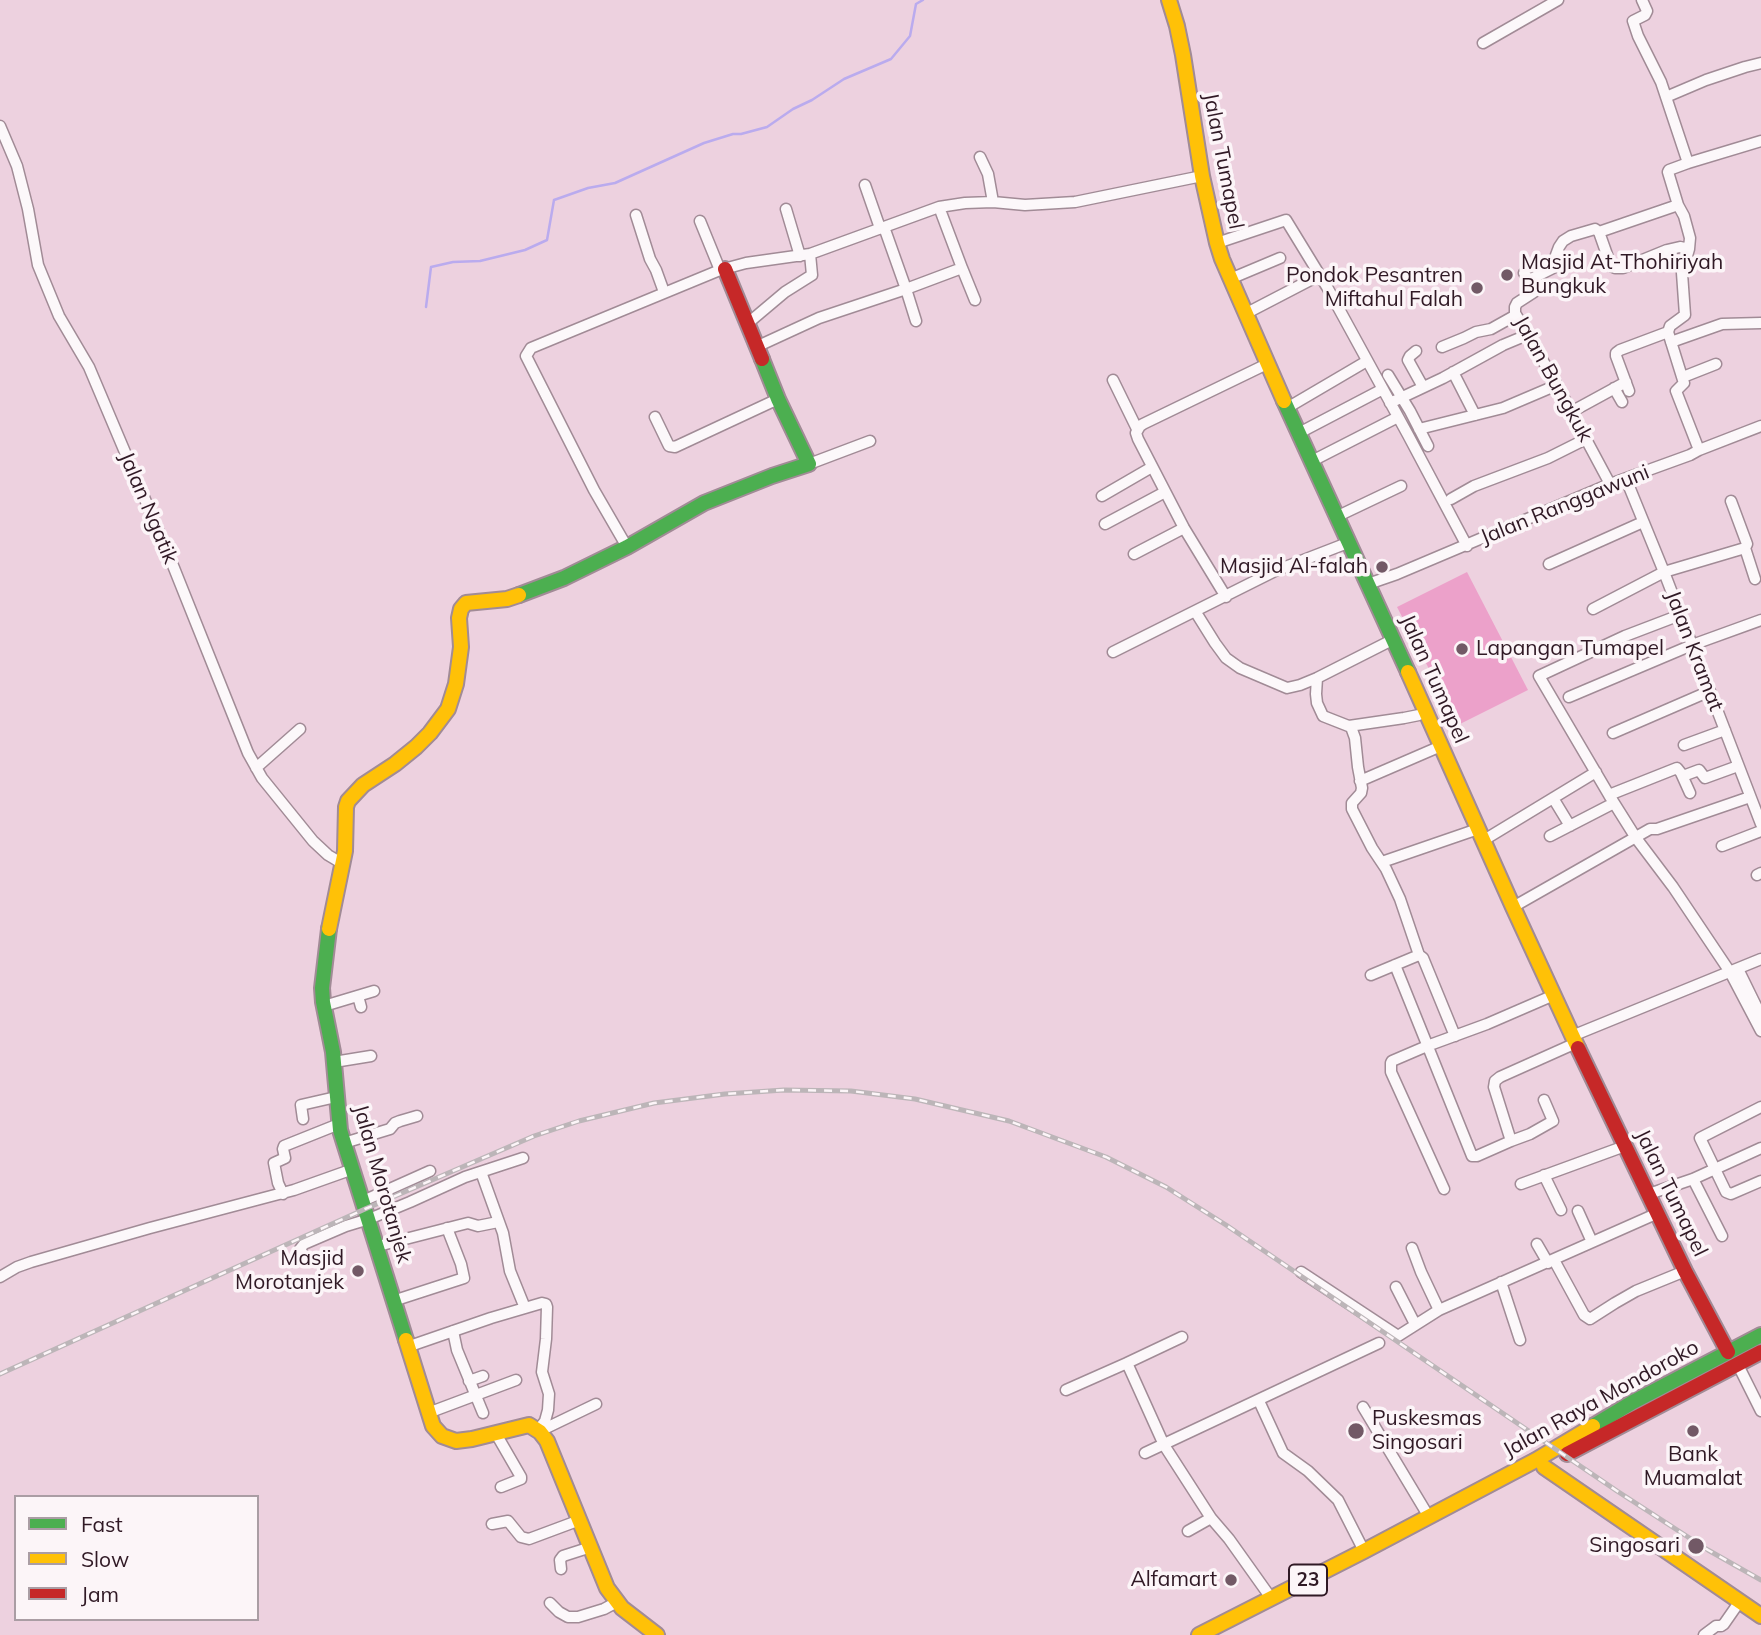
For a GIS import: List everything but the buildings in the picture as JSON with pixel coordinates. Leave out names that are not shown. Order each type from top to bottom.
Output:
[{"type":"main road","name":"Jalan Tumapel","points":[[1169,0],[1177,26],[1202,176],[1217,243],[1230,279],[1266,364],[1350,542],[1574,1040],[1685,1271],[1728,1352]]},
{"type":"main road","points":[[627,547],[704,503],[810,464],[778,399],[722,270]]},
{"type":"main road","name":"Jalan Morotanjek","points":[[539,1431],[528,1425],[456,1441],[437,1432],[428,1413],[345,1143],[330,1127],[335,1097],[334,1062],[322,988],[327,943],[345,851],[348,801],[363,785],[416,747],[448,709],[456,684],[461,647],[461,609],[466,603],[507,599],[538,588],[627,547]]},
{"type":"main road","name":"Jalan Raya Mondoroko","points":[[1223,1635],[1536,1461],[1633,1402],[1761,1335]]},
{"type":"main road","name":"Jalan Raya Mondoroko","points":[[1199,1635],[1364,1551],[1544,1467],[1761,1352]]},
{"type":"main road","points":[[1633,1402],[1641,1416]]},
{"type":"main road","points":[[539,1431],[547,1441],[602,1579],[623,1607],[657,1635]]},
{"type":"main road","points":[[1544,1467],[1761,1616]]},
{"type":"street","points":[[1483,43],[1558,0]]},
{"type":"street","points":[[1642,0],[1647,11],[1633,21],[1666,97],[1688,163]]},
{"type":"street","points":[[1666,97],[1706,80],[1761,63]]},
{"type":"street","name":"Jalan Ngatik","points":[[0,126],[17,166],[38,265],[60,316],[89,367],[174,568],[236,727],[256,768],[313,841],[342,864]]},
{"type":"street","points":[[1699,450],[1676,391],[1684,383],[1669,337],[1670,326],[1685,315],[1682,273],[1690,237],[1668,172],[1688,163],[1761,141]]},
{"type":"street","points":[[980,157],[988,174],[993,202]]},
{"type":"street","points":[[627,547],[594,490],[526,356],[531,348],[722,270],[746,263],[805,255],[939,207],[993,202],[1025,205],[1075,202],[1202,176]]},
{"type":"street","points":[[865,186],[916,321]]},
{"type":"street","points":[[1678,205],[1598,232],[1611,266],[1615,268],[1623,268],[1667,250],[1680,247],[1689,249]]},
{"type":"street","points":[[939,207],[975,300]]},
{"type":"street","points":[[747,324],[785,292],[812,275],[786,209]]},
{"type":"street","points":[[636,215],[664,292]]},
{"type":"street","points":[[1217,243],[1286,220],[1320,275],[1383,389],[1419,429],[1428,446]]},
{"type":"street","points":[[700,221],[722,270]]},
{"type":"street","name":"Jalan Bungkuk","points":[[1598,232],[1595,229],[1563,241],[1557,250],[1557,264],[1527,276],[1534,292],[1517,303],[1514,310],[1610,484]]},
{"type":"street","points":[[1230,279],[1280,258]]},
{"type":"street","points":[[756,347],[811,321],[962,268]]},
{"type":"street","points":[[1245,314],[1320,275]]},
{"type":"street","points":[[1442,347],[1478,331],[1491,329],[1516,315]]},
{"type":"street","points":[[1572,412],[1614,388],[1627,387],[1617,352],[1722,324],[1761,323]]},
{"type":"street","points":[[1395,400],[1527,335]]},
{"type":"street","points":[[1416,351],[1408,360],[1423,387]]},
{"type":"street","points":[[1287,408],[1367,361]]},
{"type":"street","points":[[1683,377],[1716,363]]},
{"type":"street","points":[[1138,429],[1143,424],[1266,364]]},
{"type":"street","points":[[1453,372],[1475,415]]},
{"type":"street","points":[[1388,375],[1398,417],[1471,544]]},
{"type":"street","points":[[1113,380],[1138,429],[1138,439],[1165,492],[1226,597]]},
{"type":"street","points":[[1419,429],[1503,408],[1557,385]]},
{"type":"street","points":[[1614,388],[1622,402]]},
{"type":"street","points":[[1299,433],[1383,389]]},
{"type":"street","points":[[655,416],[669,446],[675,447],[778,399]]},
{"type":"street","points":[[1312,461],[1398,417]]},
{"type":"street","name":"Jalan Ranggawuni","points":[[1367,584],[1397,575],[1610,484],[1761,426]]},
{"type":"street","points":[[1451,499],[1474,486],[1548,458],[1586,439]]},
{"type":"street","points":[[810,464],[870,441]]},
{"type":"street","points":[[1102,496],[1152,467]]},
{"type":"street","name":"Jalan Kramat","points":[[1626,479],[1738,766],[1754,798],[1761,824]]},
{"type":"street","points":[[1338,516],[1401,486]]},
{"type":"street","points":[[1105,524],[1165,492]]},
{"type":"street","points":[[1731,501],[1755,579]]},
{"type":"street","points":[[1549,564],[1643,522]]},
{"type":"street","points":[[1133,554],[1184,528]]},
{"type":"street","points":[[1113,652],[1275,571],[1350,542]]},
{"type":"street","points":[[1592,609],[1664,572],[1745,548]]},
{"type":"street","points":[[1195,611],[1226,658],[1240,668],[1287,688],[1317,678],[1394,639]]},
{"type":"street","points":[[1680,615],[1625,636],[1539,676],[1596,772],[1644,833],[1673,887],[1734,970],[1761,1016]]},
{"type":"street","points":[[1569,698],[1692,645],[1761,620]]},
{"type":"street","points":[[1317,678],[1317,703],[1323,716],[1337,723],[1349,726],[1404,718],[1426,711]]},
{"type":"street","points":[[1613,733],[1710,691]]},
{"type":"street","points":[[1349,726],[1355,738],[1361,793],[1352,803],[1352,809],[1400,899],[1419,955],[1424,961],[1455,1036]]},
{"type":"street","points":[[256,768],[300,729]]},
{"type":"street","points":[[1684,745],[1724,730]]},
{"type":"street","points":[[1360,781],[1441,746]]},
{"type":"street","points":[[1683,776],[1699,770],[1704,778],[1738,766]]},
{"type":"street","points":[[1550,836],[1630,787],[1677,768],[1689,793]]},
{"type":"street","points":[[1382,862],[1481,834],[1553,798],[1596,772]]},
{"type":"street","points":[[1553,798],[1570,826]]},
{"type":"street","points":[[1513,907],[1644,833],[1754,798]]},
{"type":"street","points":[[1722,846],[1761,831]]},
{"type":"street","points":[[1371,975],[1419,955]]},
{"type":"street","points":[[1511,1141],[1494,1087],[1500,1077],[1574,1040],[1761,959]]},
{"type":"street","points":[[1395,965],[1472,1156],[1530,1135],[1552,1122],[1553,1117],[1544,1100]]},
{"type":"street","points":[[1734,970],[1761,1031]]},
{"type":"street","points":[[324,1006],[374,991]]},
{"type":"street","points":[[1444,1189],[1390,1066],[1392,1061],[1554,995]]},
{"type":"street","points":[[358,996],[361,1007]]},
{"type":"street","points":[[334,1062],[371,1056]]},
{"type":"street","points":[[303,1119],[301,1105],[335,1097]]},
{"type":"street","points":[[1761,1107],[1701,1137],[1700,1140],[1724,1191],[1728,1194],[1761,1181]]},
{"type":"street","points":[[345,1143],[390,1129],[395,1123],[417,1116]]},
{"type":"street","points":[[287,1192],[278,1183],[274,1163],[285,1158],[284,1146],[330,1127]]},
{"type":"street","points":[[1521,1184],[1625,1146]]},
{"type":"street","points":[[1649,1194],[1693,1179],[1761,1148]]},
{"type":"street","points":[[306,1259],[300,1249],[304,1244],[481,1172],[523,1158]]},
{"type":"street","points":[[0,1277],[31,1262],[287,1192],[353,1169]]},
{"type":"street","points":[[363,1202],[430,1171]]},
{"type":"street","points":[[481,1172],[503,1233],[510,1271],[524,1308]]},
{"type":"street","points":[[1544,1175],[1561,1210]]},
{"type":"street","points":[[1693,1179],[1722,1236]]},
{"type":"street","points":[[1578,1211],[1592,1242]]},
{"type":"street","points":[[1301,1272],[1397,1336],[1439,1310],[1658,1213]]},
{"type":"street","points":[[377,1246],[468,1223],[478,1226],[498,1222]]},
{"type":"street","points":[[393,1301],[434,1290],[464,1278],[447,1228]]},
{"type":"street","points":[[1537,1244],[1584,1315],[1590,1319],[1636,1292],[1685,1271]]},
{"type":"street","points":[[1412,1248],[1439,1310]]},
{"type":"street","points":[[1501,1282],[1520,1340]]},
{"type":"street","points":[[1396,1287],[1415,1324]]},
{"type":"street","points":[[407,1347],[524,1308],[542,1303],[547,1305],[542,1372],[548,1394],[548,1410],[539,1431]]},
{"type":"street","points":[[453,1331],[455,1344],[483,1413]]},
{"type":"street","points":[[1066,1390],[1182,1337]]},
{"type":"street","points":[[1145,1453],[1379,1343]]},
{"type":"street","points":[[1127,1363],[1164,1445],[1211,1518],[1271,1598]]},
{"type":"street","points":[[1738,1365],[1761,1410]]},
{"type":"street","points":[[469,1381],[483,1376]]},
{"type":"street","points":[[428,1413],[516,1380]]},
{"type":"street","points":[[1259,1401],[1283,1453],[1308,1471],[1338,1500],[1364,1551]]},
{"type":"street","points":[[539,1431],[596,1404]]},
{"type":"street","points":[[1363,1407],[1422,1524]]},
{"type":"street","points":[[495,1432],[521,1477],[501,1487]]},
{"type":"street","points":[[1188,1531],[1211,1518]]},
{"type":"street","points":[[492,1524],[510,1522],[521,1537],[529,1539],[580,1520]]},
{"type":"street","points":[[561,1569],[560,1560],[563,1556],[591,1547]]},
{"type":"street","points":[[1704,1635],[1716,1626],[1724,1624],[1740,1601]]},
{"type":"street","points":[[550,1603],[568,1617],[623,1607]]},
{"type":"shaded area","name":"Lapangan Tumapel","points":[[1467,572],[1528,690],[1458,725],[1397,607]]},
{"type":"waterway","points":[[426,307],[431,267],[453,262],[480,261],[525,250],[547,240],[554,200],[588,188],[615,183],[704,143],[767,127],[844,79],[891,59],[910,36],[916,4],[923,0]]},
{"type":"railway","points":[[0,1374],[365,1209],[534,1136],[579,1121],[654,1103],[725,1094],[784,1090],[851,1091],[915,1099],[1009,1121],[1106,1157],[1166,1187],[1617,1491],[1708,1550],[1761,1580]]},
{"type":"traffic: fast","points":[[519,595],[564,578],[627,547],[704,503],[809,464],[762,359]]},
{"type":"traffic: fast","points":[[1284,401],[1408,672]]},
{"type":"traffic: fast","points":[[329,929],[322,988],[333,1052],[340,1130],[406,1340]]},
{"type":"traffic: fast","points":[[1593,1426],[1761,1335]]},
{"type":"traffic: slow","points":[[1169,0],[1183,55],[1202,176],[1217,243],[1284,401]]},
{"type":"traffic: slow","points":[[329,929],[345,851],[348,801],[363,785],[416,747],[448,709],[456,684],[461,647],[461,609],[466,603],[507,599],[519,595]]},
{"type":"traffic: slow","points":[[1408,672],[1578,1048]]},
{"type":"traffic: slow","points":[[406,1340],[433,1426],[442,1436],[456,1441],[472,1439],[529,1425],[540,1432],[547,1441],[607,1588],[622,1608],[657,1635]]},
{"type":"traffic: slow","points":[[1199,1635],[1536,1460],[1593,1426]]},
{"type":"traffic: slow","points":[[1544,1467],[1761,1616]]},
{"type":"traffic: jam","points":[[725,269],[762,359]]},
{"type":"traffic: jam","points":[[1578,1048],[1685,1271],[1728,1352]]},
{"type":"traffic: jam","points":[[1567,1454],[1761,1352]]},
{"type":"place","name":"Masjid At-Thohiriyah Bungkuk","points":[[1507,275]]},
{"type":"place","name":"Pondok Pesantren Miftahul Falah","points":[[1477,288]]},
{"type":"place","name":"Masjid Al-falah","points":[[1382,567]]},
{"type":"place","name":"Lapangan Tumapel","points":[[1462,649]]},
{"type":"place","name":"Masjid Morotanjek","points":[[358,1271]]},
{"type":"place","name":"Puskesmas Singosari","points":[[1356,1431]]},
{"type":"place","name":"Bank Muamalat","points":[[1693,1431]]},
{"type":"place","name":"Singosari","points":[[1696,1546]]},
{"type":"place","name":"Alfamart","points":[[1231,1580]]}]
